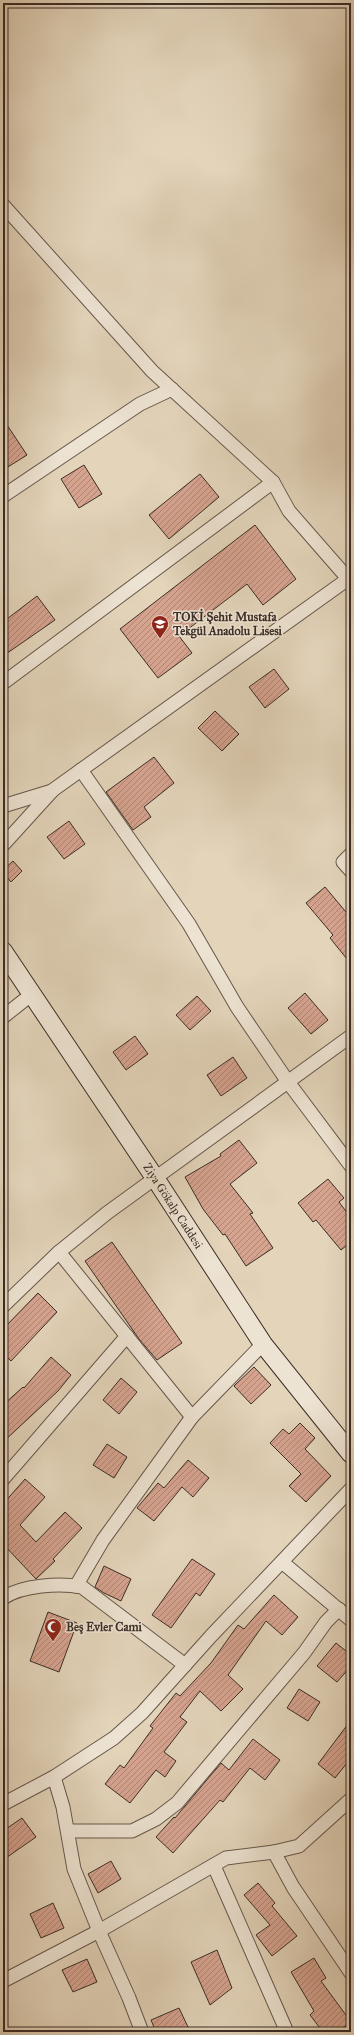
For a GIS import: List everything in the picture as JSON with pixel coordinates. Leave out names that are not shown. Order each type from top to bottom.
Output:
[{"type":"street","points":[[3,205],[76,288],[172,389],[273,482],[288,511],[349,581],[53,790],[3,845]]},
{"type":"street","points":[[3,496],[140,404],[172,389]]},
{"type":"street","points":[[3,683],[273,482]]},
{"type":"street","points":[[81,770],[189,924],[237,1008],[288,1082],[351,1166]]},
{"type":"street","points":[[3,806],[53,790]]},
{"type":"street","points":[[351,854],[343,862],[351,872]]},
{"type":"street","name":"Ziya Gökalp Caddesi","points":[[3,951],[155,1178],[263,1344],[351,1454]]},
{"type":"street","points":[[3,1017],[32,994]]},
{"type":"street","points":[[3,1306],[59,1252],[155,1178],[351,1036]]},
{"type":"street","points":[[59,1252],[192,1416]]},
{"type":"street","points":[[3,1479],[127,1336]]},
{"type":"street","points":[[76,1586],[103,1540],[192,1416],[263,1344]]},
{"type":"street","points":[[3,1804],[54,1777],[114,1738],[142,1713],[185,1665],[351,1489]]},
{"type":"street","points":[[282,1562],[351,1620]]},
{"type":"street","points":[[5,1592],[67,1584],[82,1587],[185,1665]]},
{"type":"street","points":[[68,1831],[132,1831],[156,1819],[177,1803],[304,1653],[326,1622],[339,1609]]},
{"type":"street","points":[[54,1777],[63,1807],[74,1869],[142,2032]]},
{"type":"street","points":[[3,1981],[99,1932],[226,1858],[274,1852],[299,1846],[351,1799]]},
{"type":"street","points":[[274,1852],[293,1887],[349,1966]]},
{"type":"street","points":[[214,1866],[287,2032]]},
{"type":"building","points":[[3,419],[27,455],[3,470]]},
{"type":"building","points":[[84,465],[102,494],[79,508],[61,479]]},
{"type":"building","points":[[200,474],[219,497],[169,539],[149,515]]},
{"type":"building","points":[[255,525],[296,579],[263,605],[247,584],[179,636],[192,653],[158,678],[120,629]]},
{"type":"building","points":[[37,596],[55,620],[3,656],[3,622]]},
{"type":"building","points":[[274,669],[289,689],[265,708],[249,687]]},
{"type":"building","points":[[215,711],[239,734],[222,751],[198,728]]},
{"type":"building","points":[[154,757],[174,783],[144,807],[151,817],[133,830],[106,792]]},
{"type":"building","points":[[69,821],[85,844],[64,859],[47,837]]},
{"type":"building","points":[[13,861],[22,871],[11,882],[3,873],[3,870]]},
{"type":"building","points":[[325,887],[351,918],[351,964],[330,938],[333,935],[306,903]]},
{"type":"building","points":[[305,993],[328,1020],[311,1034],[288,1008]]},
{"type":"building","points":[[197,996],[211,1011],[190,1030],[176,1015]]},
{"type":"building","points":[[135,1036],[148,1054],[126,1070],[113,1052]]},
{"type":"building","points":[[233,1057],[247,1078],[221,1096],[207,1075]]},
{"type":"building","points":[[239,1140],[257,1163],[230,1184],[253,1213],[250,1214],[273,1248],[246,1266],[225,1234],[223,1235],[203,1209],[185,1177],[221,1156],[220,1154]]},
{"type":"building","points":[[328,1179],[344,1198],[339,1202],[351,1218],[351,1242],[341,1250],[316,1220],[313,1222],[298,1203]]},
{"type":"building","points":[[112,1242],[182,1343],[157,1360],[139,1339],[85,1261]]},
{"type":"building","points":[[38,1293],[57,1312],[11,1361],[3,1353],[3,1329]]},
{"type":"building","points":[[51,1357],[71,1375],[58,1391],[3,1442],[3,1405],[23,1387],[24,1388]]},
{"type":"building","points":[[254,1367],[271,1385],[251,1404],[234,1386]]},
{"type":"building","points":[[121,1378],[137,1392],[119,1414],[103,1400]]},
{"type":"building","points":[[300,1423],[315,1438],[305,1449],[331,1476],[306,1502],[289,1486],[301,1474],[270,1443],[283,1429],[289,1434]]},
{"type":"building","points":[[107,1444],[127,1457],[114,1478],[93,1465]]},
{"type":"building","points":[[188,1460],[209,1478],[193,1497],[182,1487],[154,1521],[137,1508],[158,1483],[164,1488]]},
{"type":"building","points":[[25,1479],[45,1497],[20,1525],[36,1542],[65,1512],[82,1528],[53,1559],[55,1561],[36,1579],[3,1544],[3,1504]]},
{"type":"building","points":[[192,1559],[215,1574],[200,1596],[196,1593],[171,1628],[152,1615]]},
{"type":"building","points":[[104,1566],[131,1579],[121,1601],[95,1587]]},
{"type":"building","points":[[274,1595],[298,1617],[282,1635],[266,1621],[228,1675],[243,1689],[221,1711],[200,1691],[180,1717],[187,1722],[164,1752],[176,1761],[165,1777],[156,1770],[130,1803],[105,1784],[120,1765],[124,1768],[153,1728],[150,1726],[176,1693],[180,1696],[211,1663],[238,1625],[244,1629]]},
{"type":"building","name":"Beş Evler Cami","points":[[48,1612],[77,1623],[59,1672],[30,1661]]},
{"type":"building","points":[[336,1643],[351,1655],[351,1666],[337,1682],[317,1666]]},
{"type":"building","points":[[299,1689],[320,1702],[308,1721],[287,1708]]},
{"type":"building","points":[[351,1720],[351,1758],[335,1778],[318,1764]]},
{"type":"building","points":[[253,1739],[280,1760],[265,1780],[250,1768],[223,1802],[220,1800],[173,1853],[156,1837],[174,1817],[175,1818],[221,1763],[229,1770]]},
{"type":"building","points":[[22,1818],[36,1837],[3,1860],[3,1831]]},
{"type":"building","points":[[111,1861],[121,1879],[98,1893],[88,1874]]},
{"type":"building","points":[[258,1883],[275,1903],[272,1906],[297,1936],[272,1956],[256,1935],[270,1925],[244,1895]]},
{"type":"building","points":[[53,1903],[64,1928],[41,1938],[30,1914]]},
{"type":"building","points":[[217,1950],[232,1988],[210,2005],[191,1962]]},
{"type":"building","points":[[314,1958],[326,1978],[321,1981],[351,2022],[338,2032],[323,2032],[310,2015],[314,2011],[291,1972]]},
{"type":"building","points":[[87,1959],[97,1982],[73,1992],[62,1970]]},
{"type":"building","points":[[179,2008],[188,2027],[175,2032],[156,2032],[151,2020]]},
{"type":"place","name":"TOKİ Şehit Mustafa Tekgül Anadolu Lisesi","points":[[160,639]]},
{"type":"place","name":"Beş Evler Cami","points":[[53,1642]]}]
